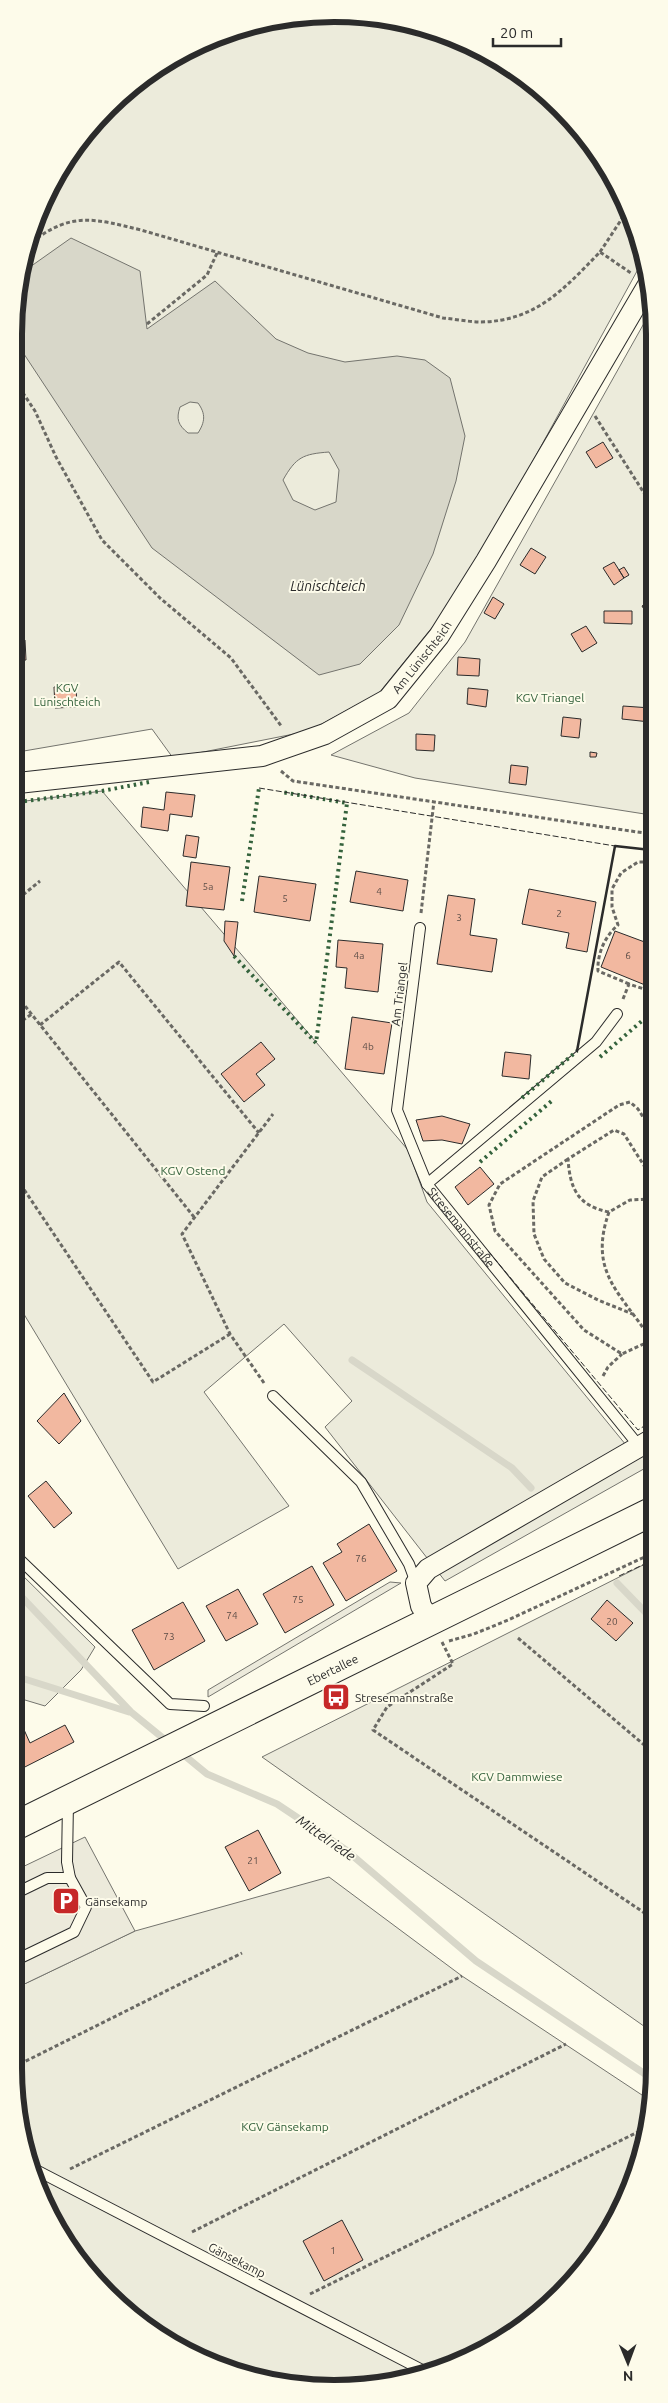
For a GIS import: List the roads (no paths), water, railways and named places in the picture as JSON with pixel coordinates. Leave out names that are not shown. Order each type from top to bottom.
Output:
[{"type":"main road","name":"Ebertallee","points":[[22,1822],[195,1737],[436,1631],[646,1515]]},
{"type":"street","name":"Am Lünischteich","points":[[22,783],[262,756],[326,734],[388,699],[439,636],[643,293]]},
{"type":"street","name":"Stresemannstraße","points":[[416,1583],[428,1569],[644,1443]]},
{"type":"street","points":[[416,1583],[421,1606],[436,1631]]},
{"type":"lane","name":"Am Triangel","points":[[420,928],[397,1110],[428,1184]]},
{"type":"lane","name":"Stresemannstraße","points":[[617,1014],[596,1042],[428,1184],[596,1393],[644,1443]]},
{"type":"lane","points":[[273,1396],[361,1482],[409,1564],[416,1583]]},
{"type":"lane","points":[[22,1561],[170,1704],[204,1706]]},
{"type":"lane","points":[[22,1956],[74,1932],[86,1907],[70,1878],[67,1862],[68,1799]]},
{"type":"lane","points":[[22,1890],[47,1878],[70,1878]]},
{"type":"lane","name":"Gänsekamp","points":[[40,2172],[420,2369]]},
{"type":"water","name":"Lünischteich","points":[[71,238],[140,271],[147,329],[215,281],[276,339],[308,353],[345,362],[397,356],[425,360],[450,378],[465,436],[456,481],[433,554],[399,625],[360,664],[319,675],[152,548],[22,351],[23,314],[29,267]],"holes":[[[190,402],[198,403],[203,414],[203,422],[198,433],[188,433],[179,422],[180,407]],[[329,452],[339,470],[336,502],[315,510],[293,500],[283,480],[296,462],[313,454]]]},
{"type":"waterway","points":[[352,1360],[512,1468],[531,1488]]},
{"type":"waterway","points":[[617,1583],[646,1613]]},
{"type":"waterway","name":"Mittelriede","points":[[22,1597],[131,1712],[169,1743]]},
{"type":"waterway","points":[[22,1678],[129,1712]]},
{"type":"waterway","name":"Mittelriede","points":[[179,1751],[207,1774],[277,1804],[346,1850],[476,1961],[646,2074]]},
{"type":"place","name":"Stresemannstraße","points":[[336,1697]]},
{"type":"place","name":"Gänsekamp","points":[[66,1901]]},
{"type":"park label","name":"KGV Lünischteich","points":[[67,694]]},
{"type":"park label","name":"KGV Triangel","points":[[550,697]]},
{"type":"park label","name":"KGV Ostend","points":[[193,1170]]},
{"type":"park label","name":"KGV Dammwiese","points":[[517,1776]]},
{"type":"park label","name":"KGV Gänsekamp","points":[[285,2126]]}]
